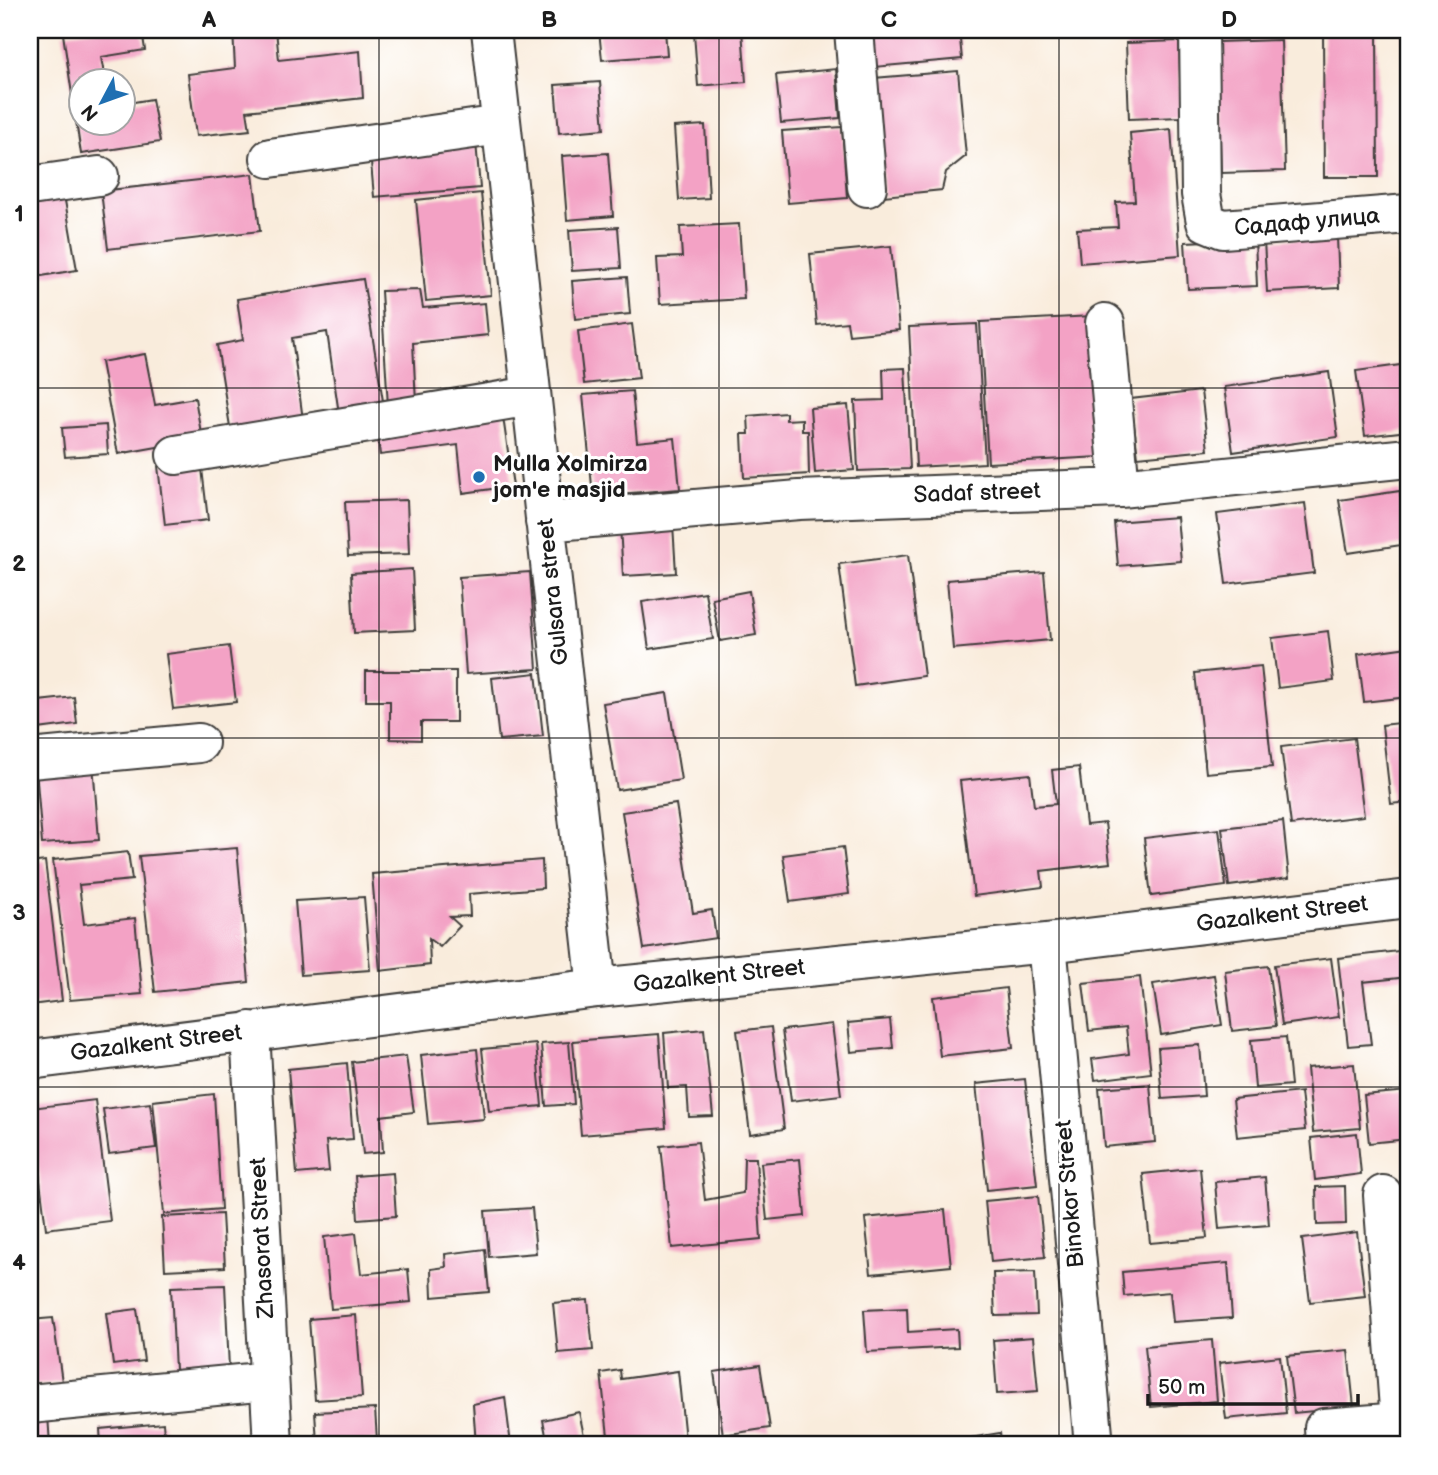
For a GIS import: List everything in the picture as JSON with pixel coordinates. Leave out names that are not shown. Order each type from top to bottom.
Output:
[{"type":"street","name":"Gulsara street","points":[[491,30],[597,988]]},
{"type":"street","points":[[854,30],[867,187]]},
{"type":"street","name":"Садаф улица","points":[[1199,30],[1201,194],[1206,222],[1223,229],[1408,214]]},
{"type":"street","points":[[270,158],[501,125]]},
{"type":"street","points":[[30,186],[99,176]]},
{"type":"street","points":[[1105,323],[1119,488]]},
{"type":"street","points":[[176,455],[531,396]]},
{"type":"street","name":"Sadaf street","points":[[545,522],[799,500],[1119,488],[1408,458]]},
{"type":"street","points":[[30,759],[199,743]]},
{"type":"street","name":"Gazalkent Street","points":[[30,1060],[597,988],[1047,943],[1408,899]]},
{"type":"street","name":"Binokor Street","points":[[1047,943],[1094,1445]]},
{"type":"street","name":"Zhasorat Street","points":[[250,1031],[273,1445]]},
{"type":"street","points":[[1325,1445],[1324,1428],[1401,1422],[1383,1195]]},
{"type":"street","points":[[30,1404],[269,1381]]},
{"type":"shaded area","points":[[1403,1144],[1408,1144],[1408,1261]]},
{"type":"building","points":[[93,30],[142,30],[145,50],[101,57],[103,66],[68,66],[63,34]]},
{"type":"building","points":[[233,30],[276,30],[279,60],[360,51],[363,98],[247,111],[250,130],[196,136],[188,74],[235,68]]},
{"type":"building","points":[[599,30],[665,30],[667,55],[602,60]]},
{"type":"building","points":[[742,30],[746,82],[698,86],[694,33]]},
{"type":"building","points":[[871,30],[959,30],[962,59],[874,67]]},
{"type":"building","points":[[1220,30],[1281,30],[1281,34],[1221,37]]},
{"type":"building","points":[[1323,30],[1377,30],[1378,177],[1324,177]]},
{"type":"building","points":[[1403,30],[1408,30],[1408,64],[1404,64]]},
{"type":"building","points":[[1281,40],[1285,171],[1221,173],[1217,42]]},
{"type":"building","points":[[1179,41],[1181,117],[1129,119],[1126,43]]},
{"type":"building","points":[[836,69],[840,118],[781,123],[776,75]]},
{"type":"building","points":[[958,71],[966,156],[946,172],[942,190],[884,196],[874,78]]},
{"type":"building","points":[[600,82],[604,129],[559,133],[555,85]]},
{"type":"building","points":[[152,99],[160,142],[81,154],[78,136],[136,136],[136,102]]},
{"type":"building","points":[[705,125],[709,198],[679,200],[674,127]]},
{"type":"building","points":[[842,127],[847,198],[788,203],[782,131]]},
{"type":"building","points":[[1171,129],[1180,255],[1080,263],[1077,229],[1118,227],[1116,202],[1135,201],[1130,133]]},
{"type":"building","points":[[476,142],[480,188],[374,197],[370,151]]},
{"type":"building","points":[[608,153],[613,216],[567,220],[562,156]]},
{"type":"building","points":[[253,174],[260,231],[108,249],[101,191]]},
{"type":"building","points":[[63,189],[77,270],[30,278],[30,195]]},
{"type":"building","points":[[481,193],[491,295],[426,301],[416,200]]},
{"type":"building","points":[[739,224],[744,299],[660,304],[657,258],[682,257],[680,227]]},
{"type":"building","points":[[618,227],[621,268],[572,271],[569,230]]},
{"type":"building","points":[[1337,237],[1339,288],[1267,292],[1264,241]]},
{"type":"building","points":[[1255,239],[1257,286],[1188,289],[1185,242]]},
{"type":"building","points":[[891,246],[899,330],[849,335],[847,322],[817,325],[810,254]]},
{"type":"building","points":[[627,277],[630,314],[575,319],[572,281]]},
{"type":"building","points":[[363,279],[384,407],[339,414],[327,332],[292,338],[303,420],[231,433],[217,345],[243,340],[237,299]]},
{"type":"building","points":[[420,290],[423,308],[485,303],[488,335],[413,343],[416,403],[388,406],[381,291]]},
{"type":"building","points":[[1092,316],[1100,457],[988,463],[980,322]]},
{"type":"building","points":[[632,324],[639,378],[584,384],[578,331]]},
{"type":"building","points":[[977,324],[985,463],[916,467],[909,327]]},
{"type":"building","points":[[145,354],[155,405],[195,398],[202,439],[118,454],[101,362]]},
{"type":"building","points":[[1408,364],[1408,431],[1365,436],[1356,371]]},
{"type":"building","points":[[905,368],[910,469],[858,471],[855,401],[884,400],[883,369]]},
{"type":"building","points":[[1329,372],[1338,437],[1233,452],[1224,387]]},
{"type":"building","points":[[632,391],[637,442],[675,438],[680,489],[593,496],[583,395]]},
{"type":"building","points":[[1201,391],[1208,450],[1138,457],[1131,399]]},
{"type":"building","points":[[848,405],[854,470],[815,473],[810,408]]},
{"type":"building","points":[[502,410],[513,486],[463,493],[458,445],[380,455],[377,429]]},
{"type":"building","points":[[786,413],[786,420],[802,419],[802,431],[808,431],[809,474],[744,478],[742,434],[749,434],[748,416]]},
{"type":"building","points":[[106,425],[108,454],[65,457],[62,428]]},
{"type":"building","points":[[201,460],[208,520],[165,525],[158,466]]},
{"type":"building","points":[[1400,491],[1408,544],[1348,553],[1339,500]]},
{"type":"building","points":[[407,500],[409,554],[348,556],[345,502]]},
{"type":"building","points":[[1305,503],[1314,573],[1226,584],[1217,514]]},
{"type":"building","points":[[1177,517],[1181,561],[1118,566],[1114,522]]},
{"type":"building","points":[[673,524],[676,573],[623,576],[620,526]]},
{"type":"building","points":[[908,555],[924,676],[855,686],[839,564]]},
{"type":"building","points":[[412,569],[415,630],[354,633],[351,573]]},
{"type":"building","points":[[530,572],[537,669],[466,674],[459,577]]},
{"type":"building","points":[[1044,572],[1050,640],[953,649],[947,580]]},
{"type":"building","points":[[749,591],[756,635],[720,641],[712,598]]},
{"type":"building","points":[[705,592],[713,639],[649,649],[642,602]]},
{"type":"building","points":[[1328,631],[1334,681],[1278,688],[1272,638]]},
{"type":"building","points":[[229,646],[236,702],[173,709],[166,654]]},
{"type":"building","points":[[1408,647],[1408,697],[1364,702],[1358,654]]},
{"type":"building","points":[[1261,666],[1272,767],[1206,773],[1195,673]]},
{"type":"building","points":[[366,671],[456,671],[456,722],[421,722],[421,740],[390,739],[390,701],[366,701]]},
{"type":"building","points":[[536,673],[543,736],[499,740],[492,678]]},
{"type":"building","points":[[667,693],[681,780],[617,790],[603,703]]},
{"type":"building","points":[[74,697],[77,724],[30,730],[30,702]]},
{"type":"building","points":[[1408,722],[1408,802],[1391,804],[1382,725]]},
{"type":"building","points":[[1354,738],[1364,816],[1291,825],[1281,747]]},
{"type":"building","points":[[93,764],[99,840],[42,844],[36,768]]},
{"type":"building","points":[[1079,767],[1086,825],[1105,823],[1110,863],[1041,871],[1043,887],[974,896],[960,781],[1030,774],[1034,806],[1056,804],[1052,770]]},
{"type":"building","points":[[676,804],[693,913],[712,910],[716,938],[644,949],[622,812]]},
{"type":"building","points":[[1283,821],[1289,878],[1229,886],[1222,828]]},
{"type":"building","points":[[1219,829],[1226,886],[1151,896],[1144,838]]},
{"type":"building","points":[[843,847],[849,894],[790,902],[783,855]]},
{"type":"building","points":[[237,848],[249,982],[155,992],[139,856]]},
{"type":"building","points":[[128,852],[132,880],[79,885],[84,924],[135,918],[142,994],[70,1000],[53,860]]},
{"type":"building","points":[[542,860],[543,888],[469,894],[470,916],[450,917],[460,926],[440,947],[429,939],[430,965],[380,971],[372,874]]},
{"type":"building","points":[[45,861],[62,1001],[30,1005],[30,863]]},
{"type":"building","points":[[364,897],[370,970],[301,975],[295,901]]},
{"type":"building","points":[[1407,950],[1408,977],[1363,982],[1371,1044],[1348,1046],[1338,958]]},
{"type":"building","points":[[1331,958],[1339,1017],[1282,1025],[1274,965]]},
{"type":"building","points":[[1268,966],[1276,1026],[1232,1031],[1225,971]]},
{"type":"building","points":[[1214,975],[1222,1025],[1161,1035],[1153,984]]},
{"type":"building","points":[[1140,977],[1151,1073],[1095,1080],[1092,1059],[1129,1054],[1126,1027],[1089,1031],[1083,983]]},
{"type":"building","points":[[1006,988],[1013,1048],[940,1056],[933,997]]},
{"type":"building","points":[[890,1019],[893,1048],[851,1052],[848,1023]]},
{"type":"building","points":[[832,1024],[841,1095],[791,1101],[782,1030]]},
{"type":"building","points":[[771,1027],[784,1129],[750,1134],[737,1031]]},
{"type":"building","points":[[704,1029],[713,1116],[689,1117],[687,1087],[668,1088],[664,1033]]},
{"type":"building","points":[[659,1034],[666,1128],[581,1135],[573,1041]]},
{"type":"building","points":[[1286,1037],[1291,1085],[1255,1088],[1251,1040]]},
{"type":"building","points":[[569,1042],[574,1104],[546,1106],[541,1044]]},
{"type":"building","points":[[536,1044],[542,1106],[489,1111],[482,1049]]},
{"type":"building","points":[[1200,1045],[1204,1096],[1162,1099],[1158,1048]]},
{"type":"building","points":[[477,1049],[484,1119],[428,1124],[421,1055]]},
{"type":"building","points":[[406,1056],[414,1112],[381,1116],[383,1152],[363,1154],[352,1062]]},
{"type":"building","points":[[347,1063],[353,1139],[326,1141],[329,1171],[297,1174],[288,1069]]},
{"type":"building","points":[[1354,1064],[1360,1128],[1313,1132],[1307,1068]]},
{"type":"building","points":[[1025,1079],[1037,1185],[987,1190],[976,1084]]},
{"type":"building","points":[[1150,1084],[1155,1142],[1104,1147],[1099,1088]]},
{"type":"building","points":[[1408,1091],[1408,1139],[1369,1143],[1364,1095]]},
{"type":"building","points":[[1301,1092],[1305,1130],[1237,1137],[1233,1099]]},
{"type":"building","points":[[214,1094],[221,1209],[164,1214],[153,1101]]},
{"type":"building","points":[[95,1100],[110,1221],[46,1229],[31,1108]]},
{"type":"building","points":[[150,1103],[156,1148],[109,1154],[103,1109]]},
{"type":"building","points":[[1357,1133],[1361,1174],[1315,1180],[1311,1138]]},
{"type":"building","points":[[698,1142],[705,1200],[743,1193],[744,1158],[756,1158],[761,1239],[672,1248],[661,1146]]},
{"type":"building","points":[[800,1159],[805,1216],[767,1220],[761,1163]]},
{"type":"building","points":[[30,1168],[35,1196],[30,1197]]},
{"type":"building","points":[[1200,1168],[1207,1238],[1150,1243],[1143,1174]]},
{"type":"building","points":[[393,1173],[396,1216],[358,1219],[355,1176]]},
{"type":"building","points":[[1265,1177],[1269,1225],[1219,1229],[1215,1182]]},
{"type":"building","points":[[1345,1186],[1346,1224],[1317,1225],[1316,1187]]},
{"type":"building","points":[[1038,1196],[1045,1257],[991,1262],[985,1201]]},
{"type":"building","points":[[532,1208],[536,1253],[489,1257],[485,1211]]},
{"type":"building","points":[[945,1210],[951,1266],[871,1274],[865,1218]]},
{"type":"building","points":[[222,1214],[225,1267],[165,1270],[162,1217]]},
{"type":"building","points":[[1357,1232],[1365,1296],[1310,1302],[1302,1239]]},
{"type":"building","points":[[356,1233],[361,1274],[408,1269],[411,1302],[331,1309],[324,1237]]},
{"type":"building","points":[[485,1249],[489,1292],[432,1297],[431,1269],[446,1267],[445,1254]]},
{"type":"building","points":[[1228,1263],[1232,1318],[1173,1322],[1170,1292],[1124,1296],[1122,1272]]},
{"type":"building","points":[[1035,1272],[1037,1315],[995,1316],[993,1273]]},
{"type":"building","points":[[225,1285],[229,1368],[175,1370],[171,1287]]},
{"type":"building","points":[[588,1300],[593,1350],[558,1353],[553,1303]]},
{"type":"building","points":[[907,1308],[908,1332],[957,1329],[958,1347],[867,1352],[864,1310]]},
{"type":"building","points":[[137,1309],[144,1361],[113,1365],[106,1313]]},
{"type":"building","points":[[356,1315],[362,1397],[315,1400],[309,1319]]},
{"type":"building","points":[[53,1318],[62,1382],[30,1386],[30,1320]]},
{"type":"building","points":[[1033,1337],[1038,1391],[997,1394],[993,1340]]},
{"type":"building","points":[[1212,1340],[1217,1401],[1151,1407],[1145,1346]]},
{"type":"building","points":[[1348,1350],[1354,1407],[1294,1413],[1287,1356]]},
{"type":"building","points":[[1280,1356],[1286,1413],[1226,1419],[1219,1363]]},
{"type":"building","points":[[760,1365],[770,1428],[723,1435],[714,1372]]},
{"type":"building","points":[[620,1370],[621,1379],[678,1371],[685,1440],[647,1445],[609,1445],[601,1373]]},
{"type":"building","points":[[505,1397],[511,1445],[476,1445],[473,1404]]},
{"type":"building","points":[[375,1409],[377,1440],[317,1443],[315,1412]]},
{"type":"building","points":[[579,1412],[586,1445],[548,1445],[543,1420]]},
{"type":"building","points":[[48,1415],[50,1445],[30,1445],[30,1417]]},
{"type":"building","points":[[163,1423],[165,1445],[101,1445],[100,1429]]},
{"type":"building","points":[[1000,1433],[1002,1445],[965,1445],[964,1439]]},
{"type":"place","name":"Mulla Xolmirza jom'e masjid","points":[[479,477]]}]
